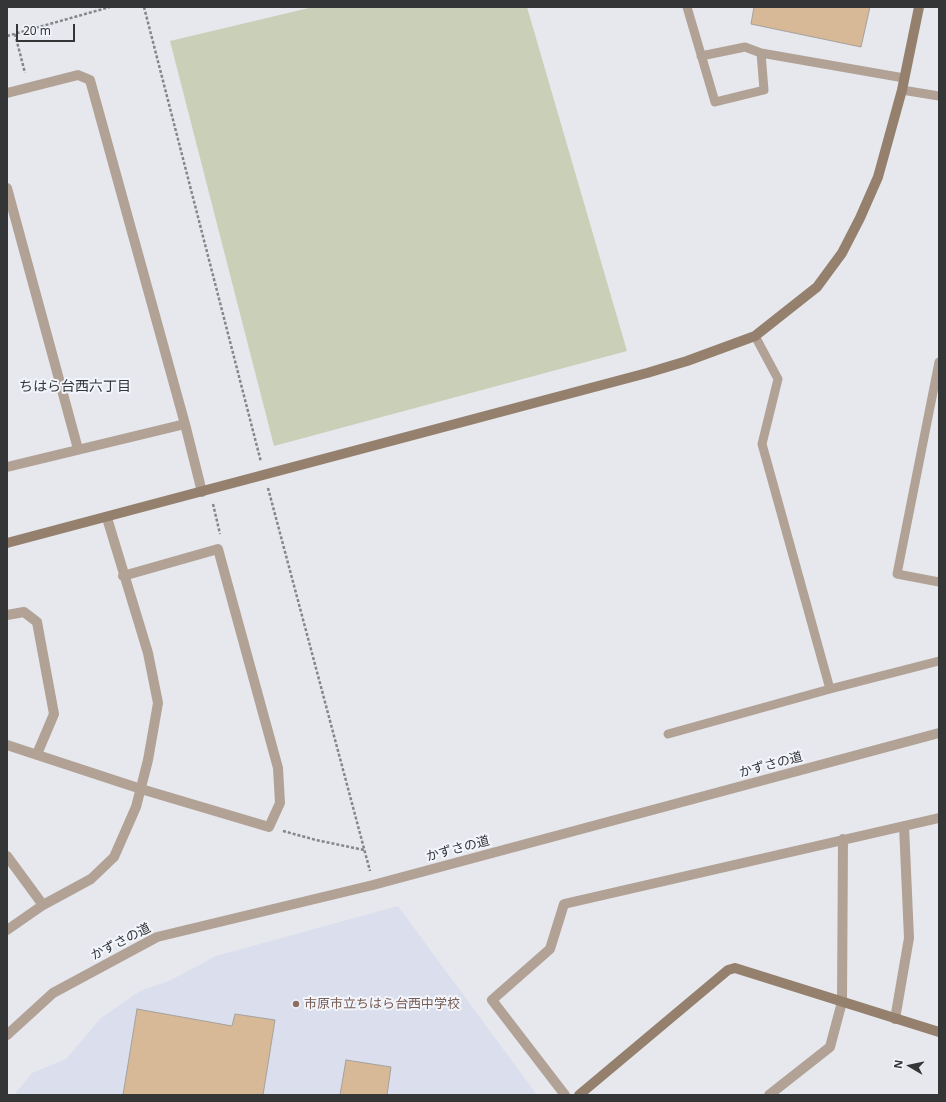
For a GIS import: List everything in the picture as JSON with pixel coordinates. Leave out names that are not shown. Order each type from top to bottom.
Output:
[{"type":"street","points":[[7,543],[107,518],[660,369],[687,361],[755,336],[817,287],[842,253],[860,218],[878,177],[902,90],[919,7]]},
{"type":"street","points":[[7,93],[78,75],[90,80],[185,424],[205,491]]},
{"type":"street","points":[[7,188],[78,449]]},
{"type":"street","points":[[7,468],[78,449],[185,424]]},
{"type":"street","points":[[7,930],[43,905],[91,879],[114,857],[136,807],[141,789],[148,760],[158,703],[148,653],[123,576],[107,518]]},
{"type":"street","points":[[7,745],[141,789],[269,827],[280,803],[278,768],[218,549],[123,576]]},
{"type":"street","points":[[7,615],[24,612],[37,622],[54,714],[37,754]]},
{"type":"street","name":"かずさの道","points":[[7,1035],[53,993],[157,938],[373,886],[939,733]]},
{"type":"street","points":[[565,1095],[492,1000],[550,949],[564,904],[939,818]]},
{"type":"street","points":[[895,1019],[909,938],[904,826]]},
{"type":"street","points":[[769,1095],[830,1047],[842,1002],[843,839]]},
{"type":"street","points":[[7,856],[43,905]]},
{"type":"street","points":[[579,1095],[728,970],[735,968],[939,1032]]},
{"type":"lane","points":[[687,7],[715,102],[764,90],[761,53]]},
{"type":"lane","points":[[702,56],[745,47],[761,53],[904,78]]},
{"type":"lane","points":[[902,90],[939,96]]},
{"type":"lane","points":[[755,336],[778,379],[762,444],[830,689]]},
{"type":"lane","points":[[939,362],[897,574],[939,582]]},
{"type":"lane","points":[[668,734],[830,689],[939,661]]},
{"type":"path","points":[[7,36],[110,7]]},
{"type":"path","points":[[144,7],[264,475],[373,886]]},
{"type":"path","points":[[15,34],[29,87]]},
{"type":"path","points":[[205,491],[223,547],[218,549]]},
{"type":"path","points":[[269,827],[316,840],[364,850]]},
{"type":"shaded area","name":"市原市立ちはら台西中学校","points":[[398,906],[537,1095],[14,1095],[32,1073],[66,1059],[101,1018],[140,991],[171,980],[216,956]]},
{"type":"green space","points":[[313,7],[527,7],[627,351],[274,446],[170,41]]},
{"type":"building","points":[[754,7],[870,7],[861,47],[751,24]]},
{"type":"building","points":[[137,1009],[232,1026],[235,1014],[275,1020],[263,1095],[123,1095]]},
{"type":"building","points":[[346,1060],[391,1067],[387,1095],[340,1095]]},
{"type":"place","name":"市原市立ちはら台西中学校","points":[[296,1004]]},
{"type":"district","name":"ちはら台西六丁目","points":[[75,387]]}]
